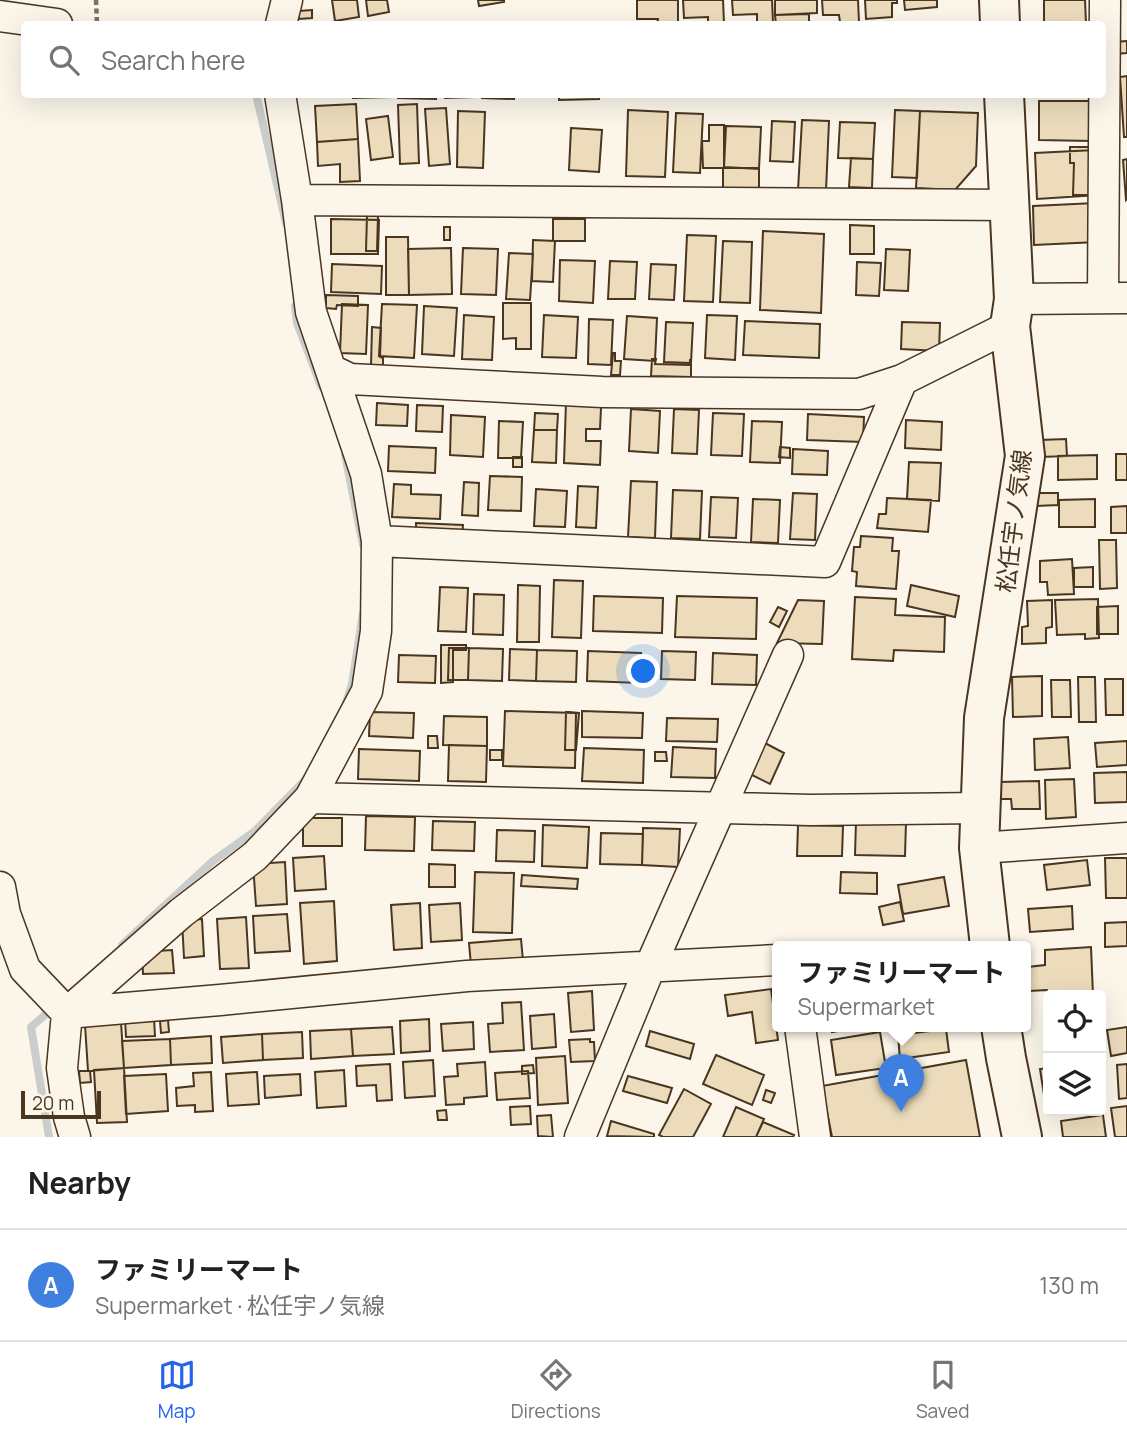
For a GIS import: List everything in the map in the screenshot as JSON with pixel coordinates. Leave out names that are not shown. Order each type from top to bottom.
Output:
[{"type":"main road","points":[[999,0],[1000,21]]},
{"type":"main road","name":"松任宇ノ気線","points":[[989,941],[979,848],[984,718],[1025,456],[1012,313],[1004,98]]},
{"type":"main road","points":[[1002,1032],[1022,1137]]},
{"type":"street","points":[[283,21],[287,0]]},
{"type":"street","points":[[1105,0],[1106,21]]},
{"type":"street","points":[[0,16],[36,21]]},
{"type":"street","points":[[331,369],[351,379],[602,392],[859,394],[902,380],[1012,313],[1115,298],[1106,30]]},
{"type":"street","points":[[59,1005],[255,856],[310,798],[367,691],[376,631],[377,541],[366,474],[311,312],[281,98]]},
{"type":"street","points":[[297,200],[1009,205]]},
{"type":"street","points":[[377,541],[825,562],[902,380]]},
{"type":"street","points":[[580,1137],[650,967],[788,655]]},
{"type":"street","points":[[310,798],[811,810],[980,808]]},
{"type":"street","points":[[979,848],[1127,838]]},
{"type":"street","points":[[0,887],[5,914],[25,969],[59,1005],[62,1068],[69,1117],[75,1137]]},
{"type":"street","points":[[59,1005],[220,1000],[467,976],[772,960]]},
{"type":"street","points":[[801,1032],[815,1137]]},
{"type":"path","points":[[96,0],[96,21]]},
{"type":"building","points":[[332,0],[357,0],[359,17],[335,21]]},
{"type":"building","points":[[366,0],[387,0],[389,12],[368,16]]},
{"type":"building","points":[[478,0],[504,0],[504,2],[479,6]]},
{"type":"building","points":[[637,0],[678,0],[678,21],[637,19]]},
{"type":"building","points":[[683,0],[723,0],[724,21],[708,21],[708,17],[684,18]]},
{"type":"building","points":[[732,0],[772,0],[773,21],[757,21],[757,14],[733,15]]},
{"type":"building","points":[[775,0],[817,0],[817,13],[775,15]]},
{"type":"building","points":[[822,0],[858,0],[859,21],[840,21],[839,15],[823,15]]},
{"type":"building","points":[[865,0],[897,0],[897,3],[892,3],[892,17],[866,19]]},
{"type":"building","points":[[904,0],[937,0],[937,7],[905,10]]},
{"type":"building","points":[[1044,0],[1085,0],[1086,21],[1044,21]]},
{"type":"building","points":[[312,10],[312,18],[299,19],[299,11]]},
{"type":"building","points":[[809,14],[809,21],[776,21],[775,15]]},
{"type":"building","points":[[1127,41],[1127,53],[1115,54],[1114,42]]},
{"type":"building","points":[[1127,76],[1127,137],[1124,137],[1120,77]]},
{"type":"building","points":[[559,98],[599,98],[599,99]]},
{"type":"building","points":[[1039,101],[1093,101],[1092,141],[1039,140]]},
{"type":"building","points":[[356,104],[358,139],[317,142],[315,106]]},
{"type":"building","points":[[417,104],[419,163],[400,164],[398,105]]},
{"type":"building","points":[[446,108],[450,164],[429,166],[425,109]]},
{"type":"building","points":[[628,110],[668,112],[665,177],[626,176]]},
{"type":"building","points":[[895,110],[920,111],[917,178],[892,177]]},
{"type":"building","points":[[458,111],[485,112],[483,168],[457,167]]},
{"type":"building","points":[[920,111],[978,113],[976,166],[955,190],[916,188]]},
{"type":"building","points":[[676,113],[703,114],[700,173],[673,172]]},
{"type":"building","points":[[388,116],[393,157],[371,160],[366,119]]},
{"type":"building","points":[[802,120],[829,121],[826,191],[798,190]]},
{"type":"building","points":[[772,121],[795,122],[793,162],[770,161]]},
{"type":"building","points":[[840,122],[875,123],[873,159],[838,158]]},
{"type":"building","points":[[709,125],[724,125],[724,168],[703,168],[702,141],[709,141]]},
{"type":"building","points":[[726,126],[761,127],[759,169],[724,167]]},
{"type":"building","points":[[571,128],[602,130],[599,172],[569,170]]},
{"type":"building","points":[[358,139],[360,181],[340,182],[340,164],[318,166],[317,142]]},
{"type":"building","points":[[1070,147],[1091,147],[1089,195],[1073,195],[1074,163],[1070,163]]},
{"type":"building","points":[[1095,150],[1098,195],[1037,199],[1035,153]]},
{"type":"building","points":[[851,158],[873,159],[872,188],[849,187]]},
{"type":"building","points":[[1127,159],[1127,199],[1126,200],[1123,160]]},
{"type":"building","points":[[723,168],[759,168],[759,192],[723,192]]},
{"type":"building","points":[[1095,203],[1097,242],[1034,245],[1033,206]]},
{"type":"building","points":[[367,215],[378,215],[377,251],[366,251]]},
{"type":"building","points":[[331,219],[379,220],[378,254],[331,254]]},
{"type":"building","points":[[553,219],[585,219],[585,241],[553,241]]},
{"type":"building","points":[[850,225],[874,226],[874,254],[850,254]]},
{"type":"building","points":[[444,227],[450,227],[450,240],[444,240]]},
{"type":"building","points":[[763,231],[824,234],[821,313],[760,310]]},
{"type":"building","points":[[687,235],[716,236],[713,302],[684,301]]},
{"type":"building","points":[[386,237],[408,237],[409,295],[386,295]]},
{"type":"building","points":[[533,240],[555,241],[553,282],[532,281]]},
{"type":"building","points":[[723,241],[752,242],[750,303],[720,302]]},
{"type":"building","points":[[451,248],[452,294],[409,295],[408,249]]},
{"type":"building","points":[[463,248],[498,249],[496,295],[461,294]]},
{"type":"building","points":[[886,249],[910,250],[908,291],[884,290]]},
{"type":"building","points":[[509,253],[533,254],[530,300],[506,299]]},
{"type":"building","points":[[560,260],[595,261],[593,303],[559,301]]},
{"type":"building","points":[[610,261],[637,262],[635,299],[608,299]]},
{"type":"building","points":[[857,262],[881,263],[879,296],[856,295]]},
{"type":"building","points":[[332,264],[382,266],[381,294],[331,292]]},
{"type":"building","points":[[651,264],[676,265],[674,300],[649,299]]},
{"type":"building","points":[[326,295],[358,296],[358,306],[337,305],[336,309],[326,308]]},
{"type":"building","points":[[503,303],[531,303],[531,349],[516,349],[516,338],[503,339]]},
{"type":"building","points":[[342,304],[368,305],[366,354],[340,353]]},
{"type":"building","points":[[382,304],[417,305],[414,358],[379,356]]},
{"type":"building","points":[[424,306],[457,308],[454,356],[422,354]]},
{"type":"building","points":[[464,315],[494,317],[492,360],[462,359]]},
{"type":"building","points":[[544,315],[578,317],[576,358],[542,357]]},
{"type":"building","points":[[707,315],[737,316],[735,360],[705,358]]},
{"type":"building","points":[[627,316],[657,318],[655,361],[624,359]]},
{"type":"building","points":[[589,319],[613,320],[611,365],[588,364]]},
{"type":"building","points":[[745,321],[820,324],[819,358],[743,355]]},
{"type":"building","points":[[666,322],[693,323],[691,363],[664,362]]},
{"type":"building","points":[[902,322],[940,323],[939,351],[901,349]]},
{"type":"building","points":[[372,327],[381,328],[380,357],[383,358],[383,365],[371,365]]},
{"type":"building","points":[[613,353],[615,361],[621,361],[620,375],[611,375]]},
{"type":"building","points":[[652,359],[656,359],[655,364],[690,365],[691,360],[691,377],[651,376]]},
{"type":"building","points":[[566,402],[597,403],[601,408],[600,429],[586,429],[586,441],[601,441],[600,465],[564,463]]},
{"type":"building","points":[[377,403],[408,405],[407,426],[376,425]]},
{"type":"building","points":[[417,405],[443,406],[442,432],[416,431]]},
{"type":"building","points":[[631,409],[660,411],[658,453],[629,451]]},
{"type":"building","points":[[674,409],[699,410],[697,454],[672,453]]},
{"type":"building","points":[[535,413],[558,414],[557,430],[534,430]]},
{"type":"building","points":[[713,413],[744,414],[742,456],[711,455]]},
{"type":"building","points":[[808,414],[864,417],[863,442],[807,440]]},
{"type":"building","points":[[451,415],[485,417],[483,457],[450,455]]},
{"type":"building","points":[[906,420],[942,422],[941,450],[905,448]]},
{"type":"building","points":[[499,421],[523,422],[521,458],[498,458]]},
{"type":"building","points":[[752,421],[782,422],[780,463],[750,462]]},
{"type":"building","points":[[534,430],[557,430],[556,463],[532,462]]},
{"type":"building","points":[[1066,439],[1067,456],[1040,457],[1039,440]]},
{"type":"building","points":[[389,446],[436,448],[435,473],[388,471]]},
{"type":"building","points":[[780,447],[790,448],[790,458],[779,457]]},
{"type":"building","points":[[793,449],[828,451],[827,475],[792,474]]},
{"type":"building","points":[[1116,454],[1127,454],[1127,480],[1116,480]]},
{"type":"building","points":[[1097,455],[1097,479],[1058,480],[1058,456]]},
{"type":"building","points":[[513,457],[522,457],[522,467],[513,467]]},
{"type":"building","points":[[909,462],[941,463],[939,501],[907,499]]},
{"type":"building","points":[[490,476],[522,477],[521,511],[488,510]]},
{"type":"building","points":[[631,481],[657,482],[655,538],[628,537]]},
{"type":"building","points":[[464,482],[479,483],[478,516],[462,515]]},
{"type":"building","points":[[394,484],[411,485],[411,494],[441,495],[440,519],[392,517]]},
{"type":"building","points":[[578,486],[598,487],[596,528],[576,527]]},
{"type":"building","points":[[536,489],[567,491],[565,527],[534,526]]},
{"type":"building","points":[[673,490],[702,491],[700,539],[671,538]]},
{"type":"building","points":[[793,493],[817,494],[815,540],[790,539]]},
{"type":"building","points":[[1035,493],[1058,493],[1058,505],[1036,506]]},
{"type":"building","points":[[711,497],[738,498],[736,538],[709,537]]},
{"type":"building","points":[[887,498],[931,500],[928,532],[877,528],[879,514],[886,514]]},
{"type":"building","points":[[753,499],[780,500],[778,543],[751,542]]},
{"type":"building","points":[[1095,499],[1095,527],[1059,527],[1059,500]]},
{"type":"building","points":[[1127,506],[1127,533],[1111,533],[1111,507]]},
{"type":"building","points":[[416,523],[463,525],[462,539],[416,537]]},
{"type":"building","points":[[861,536],[893,538],[892,551],[899,551],[896,589],[856,586],[857,572],[852,571],[854,547],[860,547]]},
{"type":"building","points":[[1099,540],[1116,540],[1117,588],[1100,589]]},
{"type":"building","points":[[1072,559],[1074,594],[1048,595],[1047,582],[1040,582],[1040,561]]},
{"type":"building","points":[[1093,567],[1093,587],[1074,587],[1074,568]]},
{"type":"building","points":[[554,580],[583,581],[581,638],[552,637]]},
{"type":"building","points":[[518,585],[540,586],[539,642],[517,642]]},
{"type":"building","points":[[911,585],[959,596],[955,617],[907,606]]},
{"type":"building","points":[[440,587],[468,588],[466,632],[438,631]]},
{"type":"building","points":[[474,594],[504,595],[503,635],[473,634]]},
{"type":"building","points":[[594,596],[663,598],[662,633],[593,631]]},
{"type":"building","points":[[677,596],[757,598],[756,639],[675,637]]},
{"type":"building","points":[[855,597],[896,599],[895,615],[945,617],[944,652],[894,650],[893,661],[852,659]]},
{"type":"building","points":[[1098,599],[1099,638],[1085,639],[1085,634],[1057,635],[1055,600]]},
{"type":"building","points":[[798,600],[824,601],[822,644],[777,643]]},
{"type":"building","points":[[1052,600],[1052,627],[1046,628],[1046,643],[1022,644],[1022,627],[1028,626],[1027,601]]},
{"type":"building","points":[[1118,606],[1118,634],[1097,634],[1097,607]]},
{"type":"building","points":[[778,607],[787,611],[779,627],[770,622]]},
{"type":"building","points":[[441,645],[466,645],[466,650],[453,650],[453,682],[441,683]]},
{"type":"building","points":[[449,648],[469,648],[468,680],[448,680]]},
{"type":"building","points":[[469,648],[503,649],[502,681],[468,680]]},
{"type":"building","points":[[510,649],[537,650],[536,681],[509,680]]},
{"type":"building","points":[[537,650],[577,651],[576,682],[536,681]]},
{"type":"building","points":[[588,651],[641,653],[640,683],[587,681]]},
{"type":"building","points":[[662,651],[696,652],[695,680],[661,679]]},
{"type":"building","points":[[713,653],[757,655],[756,685],[712,684]]},
{"type":"building","points":[[399,655],[436,656],[435,683],[398,682]]},
{"type":"building","points":[[1042,676],[1042,716],[1013,717],[1012,677]]},
{"type":"building","points":[[1078,677],[1095,677],[1096,722],[1079,722]]},
{"type":"building","points":[[1105,679],[1123,679],[1123,715],[1106,715]]},
{"type":"building","points":[[1051,680],[1070,680],[1071,717],[1052,717]]},
{"type":"building","points":[[505,711],[576,713],[575,768],[503,766]]},
{"type":"building","points":[[582,711],[643,713],[642,738],[582,737]]},
{"type":"building","points":[[370,712],[414,713],[413,738],[369,736]]},
{"type":"building","points":[[566,712],[579,713],[576,750],[565,750]]},
{"type":"building","points":[[444,716],[487,717],[487,746],[443,745]]},
{"type":"building","points":[[667,718],[718,719],[717,742],[666,741]]},
{"type":"building","points":[[428,736],[437,736],[438,748],[428,748]]},
{"type":"building","points":[[1068,737],[1070,768],[1035,770],[1034,739]]},
{"type":"building","points":[[1127,741],[1127,765],[1097,767],[1095,743]]},
{"type":"building","points":[[763,742],[784,753],[770,784],[748,773]]},
{"type":"building","points":[[449,745],[487,746],[486,782],[448,781]]},
{"type":"building","points":[[673,747],[716,749],[715,778],[671,777]]},
{"type":"building","points":[[584,748],[644,750],[643,783],[582,781]]},
{"type":"building","points":[[359,749],[420,751],[419,781],[358,779]]},
{"type":"building","points":[[490,750],[502,750],[502,760],[490,760]]},
{"type":"building","points":[[655,752],[666,752],[667,761],[655,761]]},
{"type":"building","points":[[1127,772],[1127,802],[1095,803],[1094,773]]},
{"type":"building","points":[[1074,779],[1076,817],[1046,819],[1045,780]]},
{"type":"building","points":[[1039,781],[1040,809],[1012,809],[1011,799],[1001,799],[1001,782]]},
{"type":"building","points":[[366,816],[415,817],[414,851],[365,850]]},
{"type":"building","points":[[303,818],[342,818],[342,846],[303,846]]},
{"type":"building","points":[[433,821],[475,822],[474,851],[432,850]]},
{"type":"building","points":[[856,821],[906,822],[905,856],[855,855]]},
{"type":"building","points":[[543,825],[589,827],[587,868],[542,866]]},
{"type":"building","points":[[798,825],[843,826],[842,856],[797,856]]},
{"type":"building","points":[[643,828],[680,829],[678,867],[642,865]]},
{"type":"building","points":[[497,830],[535,831],[534,862],[496,861]]},
{"type":"building","points":[[601,833],[643,834],[642,865],[600,864]]},
{"type":"building","points":[[324,856],[326,889],[295,891],[293,858]]},
{"type":"building","points":[[1105,858],[1127,858],[1127,898],[1106,898]]},
{"type":"building","points":[[1087,860],[1090,885],[1047,890],[1044,865]]},
{"type":"building","points":[[285,862],[287,904],[256,906],[253,864]]},
{"type":"building","points":[[429,864],[455,865],[455,887],[429,887]]},
{"type":"building","points":[[475,872],[514,873],[512,933],[473,932]]},
{"type":"building","points":[[841,872],[877,873],[877,894],[840,893]]},
{"type":"building","points":[[522,875],[578,879],[577,889],[521,886]]},
{"type":"building","points":[[944,877],[949,906],[903,914],[898,885]]},
{"type":"building","points":[[334,901],[337,961],[304,964],[300,903]]},
{"type":"building","points":[[900,902],[904,921],[883,925],[879,907]]},
{"type":"building","points":[[420,903],[422,948],[394,950],[391,905]]},
{"type":"building","points":[[460,903],[462,940],[431,942],[429,905]]},
{"type":"building","points":[[1072,906],[1073,929],[1030,932],[1028,909]]},
{"type":"building","points":[[287,914],[290,951],[255,953],[253,916]]},
{"type":"building","points":[[246,917],[249,968],[220,969],[217,919]]},
{"type":"building","points":[[202,919],[204,956],[184,958],[182,920]]},
{"type":"building","points":[[1127,922],[1127,946],[1105,947],[1105,923]]},
{"type":"building","points":[[521,939],[523,961],[471,965],[469,943]]},
{"type":"building","points":[[1091,947],[1093,990],[1031,991],[1031,967],[1045,965],[1045,950]]},
{"type":"building","points":[[172,950],[174,973],[143,974],[142,952]]},
{"type":"building","points":[[771,989],[772,1032],[777,1032],[778,1040],[756,1043],[752,1012],[728,1016],[725,995]]},
{"type":"building","points":[[592,991],[594,1030],[571,1032],[568,993]]},
{"type":"building","points":[[521,1002],[524,1050],[490,1052],[488,1024],[503,1023],[502,1003]]},
{"type":"building","points":[[554,1014],[556,1047],[532,1049],[530,1016]]},
{"type":"building","points":[[154,1018],[155,1036],[126,1037],[125,1019]]},
{"type":"building","points":[[429,1019],[430,1051],[401,1053],[400,1021]]},
{"type":"building","points":[[168,1020],[169,1032],[161,1033],[160,1021]]},
{"type":"building","points":[[121,1022],[124,1068],[88,1071],[85,1025]]},
{"type":"building","points":[[473,1022],[474,1049],[443,1051],[441,1024]]},
{"type":"building","points":[[392,1027],[394,1054],[353,1056],[351,1029]]},
{"type":"building","points":[[1127,1027],[1127,1053],[1111,1056],[1107,1030]]},
{"type":"building","points":[[351,1029],[353,1056],[311,1059],[310,1031]]},
{"type":"building","points":[[650,1031],[694,1044],[690,1059],[646,1046]]},
{"type":"building","points":[[302,1032],[303,1058],[263,1060],[262,1034]]},
{"type":"building","points":[[880,1032],[886,1068],[836,1075],[831,1040]]},
{"type":"building","points":[[946,1032],[949,1052],[900,1059],[898,1035]]},
{"type":"building","points":[[262,1034],[263,1060],[223,1063],[221,1037]]},
{"type":"building","points":[[211,1036],[212,1063],[171,1065],[170,1039]]},
{"type":"building","points":[[170,1039],[171,1065],[124,1068],[122,1041]]},
{"type":"building","points":[[590,1039],[590,1042],[594,1042],[595,1061],[571,1062],[569,1040]]},
{"type":"building","points":[[716,1055],[764,1075],[752,1105],[703,1084]]},
{"type":"building","points":[[565,1056],[568,1103],[538,1105],[536,1058]]},
{"type":"building","points":[[433,1060],[435,1096],[405,1098],[403,1062]]},
{"type":"building","points":[[966,1060],[980,1137],[832,1137],[822,1086]]},
{"type":"building","points":[[485,1062],[487,1096],[464,1098],[464,1104],[446,1105],[444,1077],[458,1076],[457,1064]]},
{"type":"building","points":[[390,1064],[392,1100],[377,1101],[376,1085],[357,1086],[356,1066]]},
{"type":"building","points":[[1127,1064],[1127,1098],[1119,1099],[1117,1065]]},
{"type":"building","points":[[533,1065],[534,1073],[522,1074],[522,1066]]},
{"type":"building","points":[[124,1068],[127,1122],[97,1123],[94,1070]]},
{"type":"building","points":[[344,1070],[346,1106],[317,1108],[315,1072]]},
{"type":"building","points":[[79,1071],[90,1071],[91,1082],[80,1083]]},
{"type":"building","points":[[528,1071],[530,1098],[497,1100],[495,1073]]},
{"type":"building","points":[[211,1072],[213,1111],[195,1112],[195,1105],[177,1106],[176,1088],[194,1086],[193,1073]]},
{"type":"building","points":[[257,1072],[259,1104],[228,1106],[226,1074]]},
{"type":"building","points":[[166,1074],[168,1111],[126,1114],[124,1076]]},
{"type":"building","points":[[300,1074],[301,1095],[265,1098],[264,1076]]},
{"type":"building","points":[[628,1076],[672,1088],[667,1103],[623,1091]]},
{"type":"building","points":[[684,1089],[711,1104],[693,1137],[663,1137],[659,1135]]},
{"type":"building","points":[[766,1090],[775,1093],[771,1103],[763,1100]]},
{"type":"building","points":[[530,1106],[531,1124],[511,1125],[510,1107]]},
{"type":"building","points":[[1127,1106],[1127,1137],[1115,1137],[1111,1108]]},
{"type":"building","points":[[736,1107],[764,1119],[756,1137],[723,1137]]},
{"type":"building","points":[[446,1110],[447,1120],[438,1120],[437,1111]]},
{"type":"building","points":[[551,1115],[553,1137],[538,1136],[537,1116]]},
{"type":"building","points":[[1103,1116],[1106,1137],[1063,1137],[1061,1121]]},
{"type":"building","points":[[611,1121],[654,1134],[654,1137],[607,1136]]},
{"type":"building","points":[[763,1122],[794,1135],[756,1137]]},
{"type":"waterway","points":[[257,98],[286,223]]},
{"type":"waterway","points":[[295,306],[297,323],[321,386]]},
{"type":"waterway","points":[[345,455],[363,545]]},
{"type":"waterway","points":[[346,703],[352,684],[363,613]]},
{"type":"waterway","points":[[122,945],[213,861],[255,831],[307,778]]},
{"type":"waterway","points":[[49,1137],[31,1027],[53,1008]]},
{"type":"place","name":"ファミリーマート","points":[[901,1112]]}]
